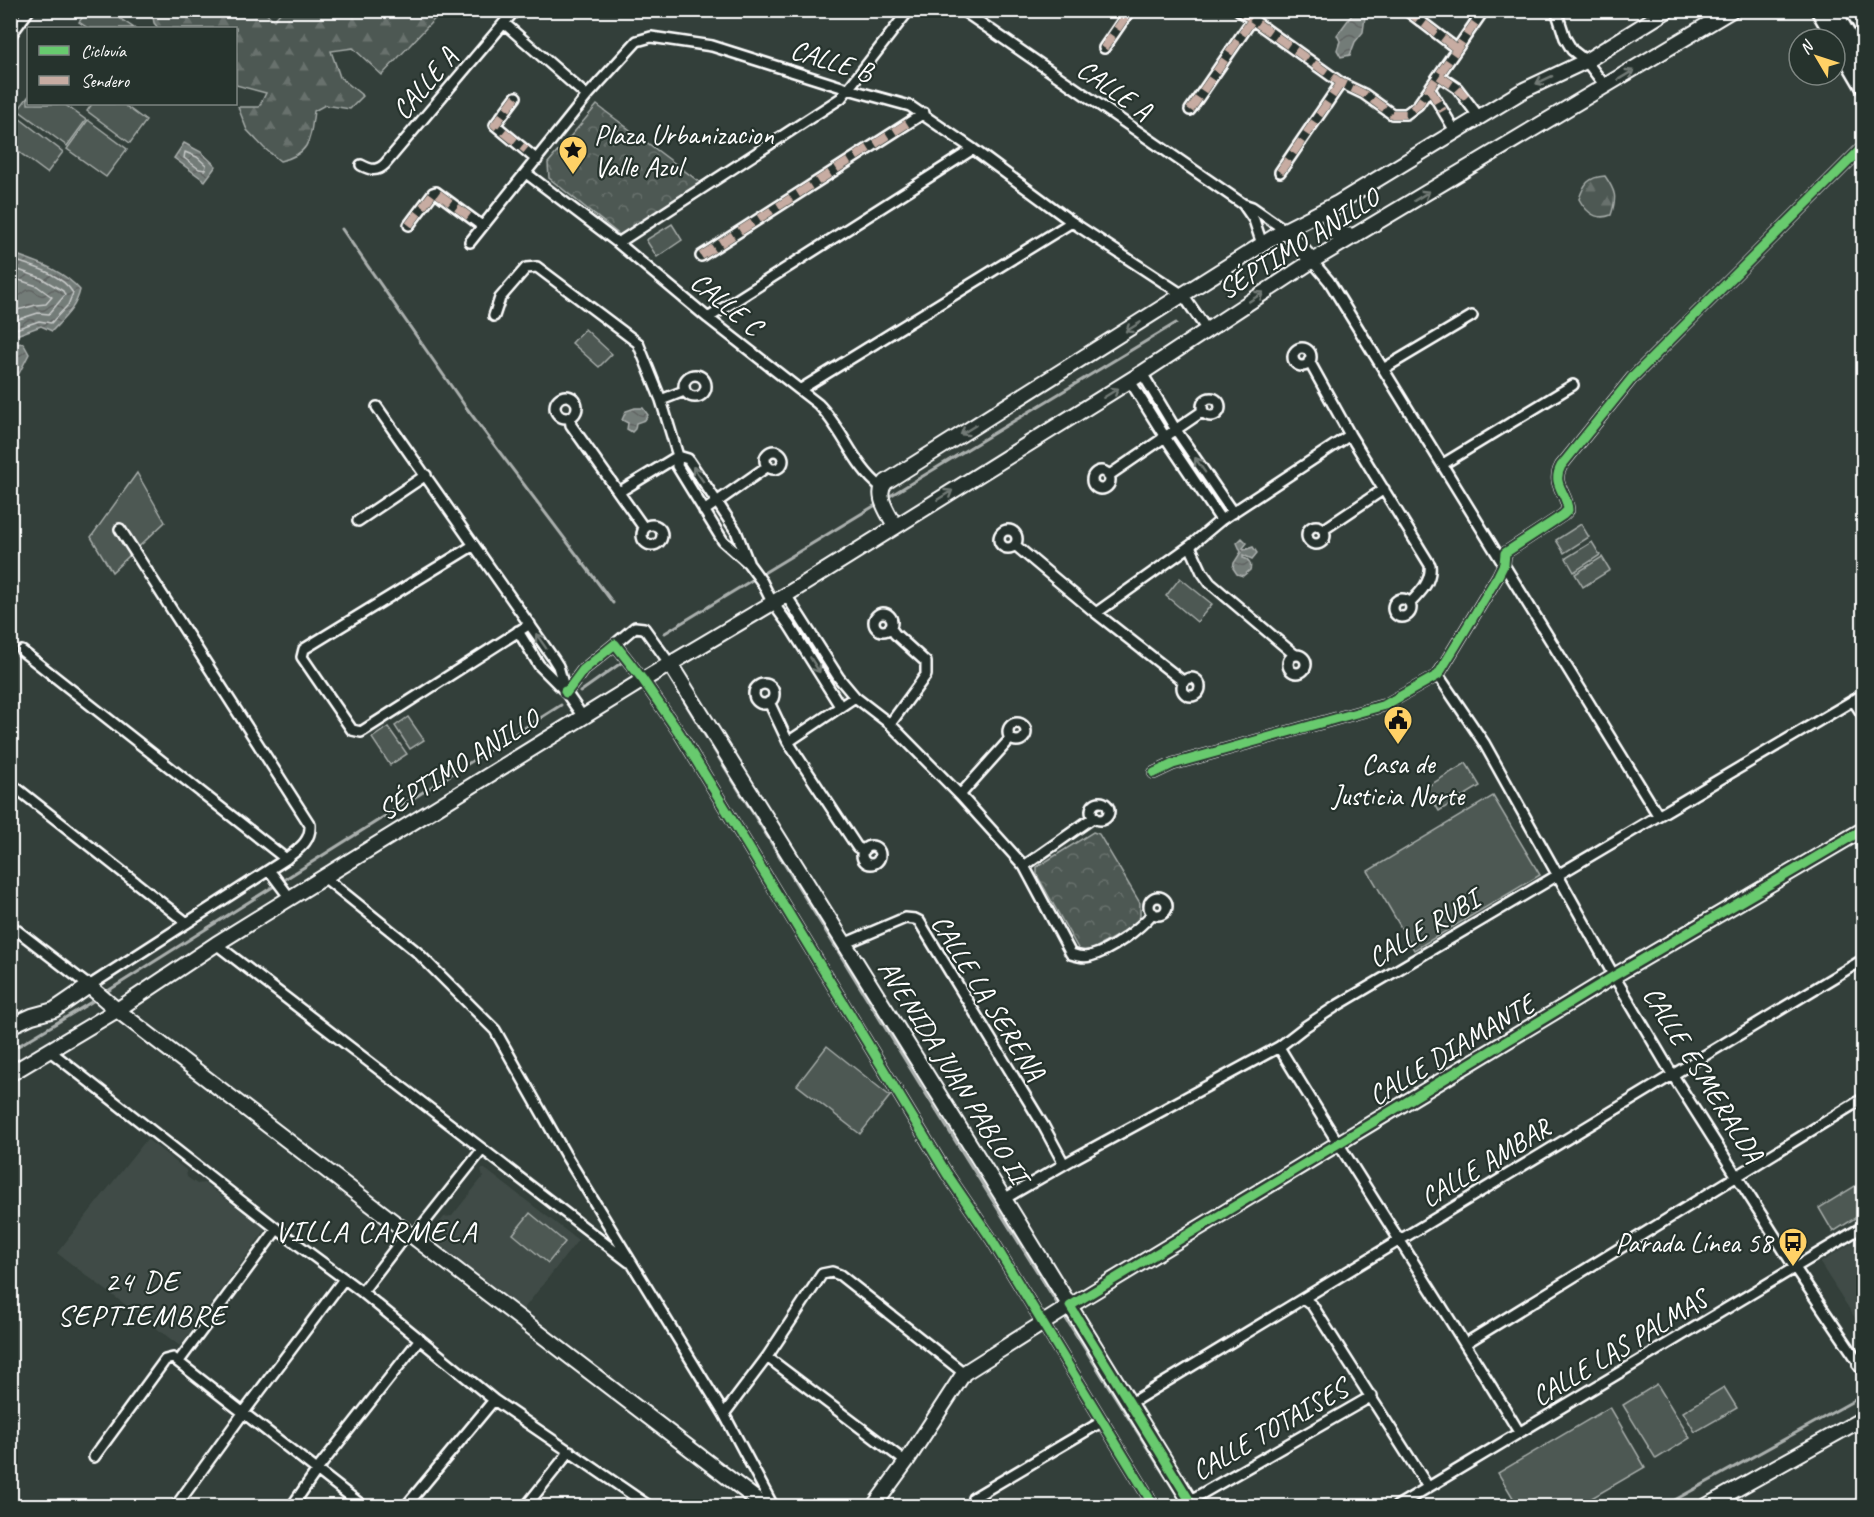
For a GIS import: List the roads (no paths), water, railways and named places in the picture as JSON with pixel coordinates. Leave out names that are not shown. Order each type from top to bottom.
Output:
[{"type":"highway","points":[[1855,10],[1863,25]]},
{"type":"highway","points":[[1827,11],[1863,66]]},
{"type":"main road","name":"SÉPTIMO ANILLO","points":[[882,495],[899,473],[1262,244],[1338,203],[1524,90],[1586,61],[1668,10]]},
{"type":"main road","name":"SÉPTIMO ANILLO","points":[[13,1022],[103,998],[216,944],[287,893],[324,876],[669,664],[786,595],[1136,377],[1312,261],[1732,10]]},
{"type":"main road","points":[[1827,11],[1863,87]]},
{"type":"main road","points":[[1338,203],[1328,216],[1328,225],[1338,234],[1355,236]]},
{"type":"main road","points":[[1285,230],[1312,261]]},
{"type":"main road","points":[[882,495],[895,525]]},
{"type":"main road","name":"AVENIDA JUAN PABLO II","points":[[669,664],[1004,1199],[1063,1310],[1129,1404],[1191,1503]]},
{"type":"main road","name":"CALLE DIAMANTE","points":[[874,1506],[906,1462],[964,1373],[1063,1310],[1614,976],[1863,829]]},
{"type":"main road","name":"SÉPTIMO ANILLO","points":[[10,1074],[50,1051],[103,998]]},
{"type":"main road","points":[[103,998],[765,1506]]},
{"type":"main road","points":[[1706,1506],[1863,1418]]},
{"type":"street","points":[[10,36],[29,10]]},
{"type":"street","name":"CALLE A","points":[[361,165],[378,170],[385,164],[515,10]]},
{"type":"street","points":[[618,243],[831,104],[849,89],[909,10]]},
{"type":"street","name":"CALLE A","points":[[962,10],[1243,204],[1252,207],[1285,230]]},
{"type":"street","points":[[1104,48],[1130,10]]},
{"type":"street","points":[[1239,10],[1341,83],[1364,94],[1392,114],[1399,115],[1413,111],[1484,10]]},
{"type":"street","points":[[1406,10],[1456,49]]},
{"type":"street","points":[[1556,10],[1572,51],[1586,61],[1606,87]]},
{"type":"street","points":[[1190,110],[1252,20]]},
{"type":"street","points":[[505,24],[587,96]]},
{"type":"street","name":"CALLE B","points":[[470,242],[587,96],[637,41],[651,37],[712,46],[910,106],[924,113],[1072,222],[1183,295]]},
{"type":"street","points":[[1439,76],[1457,88],[1479,117]]},
{"type":"street","points":[[1280,172],[1341,83]]},
{"type":"street","points":[[1430,89],[1455,131]]},
{"type":"street","points":[[516,97],[495,125],[537,160]]},
{"type":"street","points":[[701,256],[924,113]]},
{"type":"street","points":[[1154,773],[1173,764],[1385,705],[1438,675],[1504,564],[1505,553],[1568,510],[1568,501],[1558,484],[1557,475],[1561,466],[1632,378],[1863,147]]},
{"type":"street","points":[[708,318],[973,149]]},
{"type":"street","name":"CALLE C","points":[[526,173],[801,389],[827,413],[865,473],[882,495]]},
{"type":"street","points":[[409,225],[436,192],[482,226]]},
{"type":"street","points":[[1243,204],[1257,227],[1262,244]]},
{"type":"street","points":[[801,389],[1072,222]]},
{"type":"street","points":[[1312,261],[1329,280],[1658,815]]},
{"type":"street","points":[[494,316],[500,298],[526,268],[537,267],[638,343],[661,400],[678,456],[677,466],[724,542],[750,566],[762,582],[772,602],[840,706]]},
{"type":"street","points":[[1183,295],[1207,330]]},
{"type":"street","points":[[1383,369],[1472,316]]},
{"type":"street","points":[[1309,361],[1350,435],[1430,565],[1429,581],[1410,603]]},
{"type":"street","points":[[1136,377],[1233,513]]},
{"type":"street","points":[[1136,377],[1165,437],[1221,520]]},
{"type":"street","points":[[1443,464],[1573,385]]},
{"type":"street","points":[[661,400],[684,391]]},
{"type":"street","points":[[377,407],[558,666],[566,692]]},
{"type":"street","points":[[1108,476],[1203,411]]},
{"type":"street","points":[[570,418],[571,425],[644,528]]},
{"type":"street","points":[[1096,613],[1190,546],[1221,520],[1350,435]]},
{"type":"street","points":[[619,492],[678,456],[688,459],[736,531],[750,566]]},
{"type":"street","points":[[704,511],[768,466]]},
{"type":"street","points":[[358,521],[426,475]]},
{"type":"street","points":[[1323,530],[1384,489]]},
{"type":"street","name":"SÉPTIMO ANILLO","points":[[103,998],[187,923],[286,859],[306,842],[310,835],[310,825],[120,529]]},
{"type":"street","points":[[474,545],[304,649],[302,657],[352,730],[358,733],[530,624]]},
{"type":"street","points":[[1015,545],[1096,613],[1184,682]]},
{"type":"street","points":[[1190,546],[1202,572],[1210,583],[1295,655]]},
{"type":"street","points":[[786,595],[839,678],[855,697],[890,724],[960,795],[1024,866],[1071,954],[1088,957],[1096,954],[1134,932],[1153,913]]},
{"type":"street","points":[[566,692],[584,670],[635,627],[644,628],[669,664]]},
{"type":"street","points":[[890,627],[926,662],[927,668],[926,675],[890,724]]},
{"type":"street","points":[[518,632],[539,665],[566,692],[583,717]]},
{"type":"street","points":[[615,644],[643,680],[686,744],[947,1174],[992,1239],[1154,1506]]},
{"type":"street","points":[[21,651],[286,859]]},
{"type":"street","name":"CALLE ESMERALDA","points":[[1438,675],[1484,743],[1614,976],[1672,1074],[1795,1268],[1862,1365]]},
{"type":"street","name":"CALLE RUBI","points":[[1004,1199],[1279,1047],[1338,1005],[1863,694]]},
{"type":"street","points":[[788,742],[855,697]]},
{"type":"street","points":[[1853,700],[1863,717]]},
{"type":"street","points":[[769,702],[788,742],[857,847],[864,851]]},
{"type":"street","points":[[960,795],[1011,738]]},
{"type":"street","points":[[10,783],[187,923]]},
{"type":"street","points":[[1024,866],[1094,818]]},
{"type":"street","points":[[269,870],[287,893]]},
{"type":"street","points":[[324,876],[417,952],[495,1029],[565,1154],[724,1414],[773,1506]]},
{"type":"street","name":"CALLE LA SERENA","points":[[844,944],[906,918],[919,921],[1043,1125],[1064,1164]]},
{"type":"street","points":[[10,925],[103,998]]},
{"type":"street","points":[[216,944],[634,1265]]},
{"type":"street","name":"CALLE AMBAR","points":[[1129,1404],[1863,959]]},
{"type":"street","points":[[1279,1047],[1337,1144],[1401,1240],[1520,1432]]},
{"type":"street","points":[[50,1051],[276,1229],[362,1292],[494,1400],[650,1506]]},
{"type":"street","points":[[1466,1343],[1863,1098]]},
{"type":"street","points":[[362,1292],[482,1150]]},
{"type":"street","name":"CALLE LAS PALMAS","points":[[1397,1506],[1863,1226]]},
{"type":"street","points":[[179,1361],[276,1229]]},
{"type":"street","points":[[724,1414],[767,1357],[822,1274],[832,1272],[840,1275],[964,1373]]},
{"type":"street","points":[[176,1506],[344,1279]]},
{"type":"street","points":[[1304,1299],[1312,1305],[1428,1487]]},
{"type":"street","points":[[292,1506],[317,1470],[420,1340]]},
{"type":"street","points":[[767,1357],[906,1462]]},
{"type":"street","points":[[94,1457],[165,1360],[173,1358],[363,1506]]},
{"type":"street","name":"CALLE TOTAISES","points":[[1191,1503],[1372,1396]]},
{"type":"street","points":[[406,1506],[494,1400]]},
{"type":"street","points":[[973,1498],[1103,1421]]},
{"type":"street","points":[[526,1506],[570,1451]]},
{"type":"water","points":[[1358,11],[1365,17],[1363,32],[1355,42],[1350,55],[1341,57],[1337,50],[1340,41],[1337,35],[1354,12]]},
{"type":"water","points":[[184,143],[201,152],[216,166],[205,181],[174,158]]},
{"type":"water","points":[[11,253],[57,271],[80,290],[73,307],[52,331],[41,326],[11,337]]},
{"type":"water","points":[[11,337],[15,344],[23,343],[29,354],[11,389]]},
{"type":"water","points":[[643,408],[648,415],[645,420],[636,423],[632,432],[627,429],[628,423],[622,420],[626,411]]},
{"type":"water","points":[[1242,538],[1247,543],[1244,550],[1253,547],[1257,553],[1252,559],[1243,555],[1251,566],[1243,576],[1237,574],[1233,568],[1241,552],[1237,543]]},
{"type":"waterway","points":[[342,229],[465,406],[613,603]]},
{"type":"waterway","points":[[885,499],[1176,323]]},
{"type":"waterway","points":[[665,633],[879,503]]},
{"type":"waterway","points":[[580,692],[621,663]]},
{"type":"waterway","points":[[669,677],[1060,1308]]},
{"type":"waterway","points":[[103,994],[561,705]]},
{"type":"waterway","points":[[10,1051],[98,998]]},
{"type":"waterway","points":[[1063,1314],[1184,1506]]},
{"type":"waterway","points":[[1664,1506],[1864,1395]]},
{"type":"place","name":"Plaza Urbanizacion Valle Azul","points":[[573,176]]},
{"type":"place","name":"Casa de Justicia Norte","points":[[1398,746]]},
{"type":"place","name":"Parada Línea 58","points":[[1793,1268]]},
{"type":"district","name":"VILLA CARMELA","points":[[376,1231]]},
{"type":"district","name":"24 DE SEPTIEMBRE","points":[[142,1298]]}]
